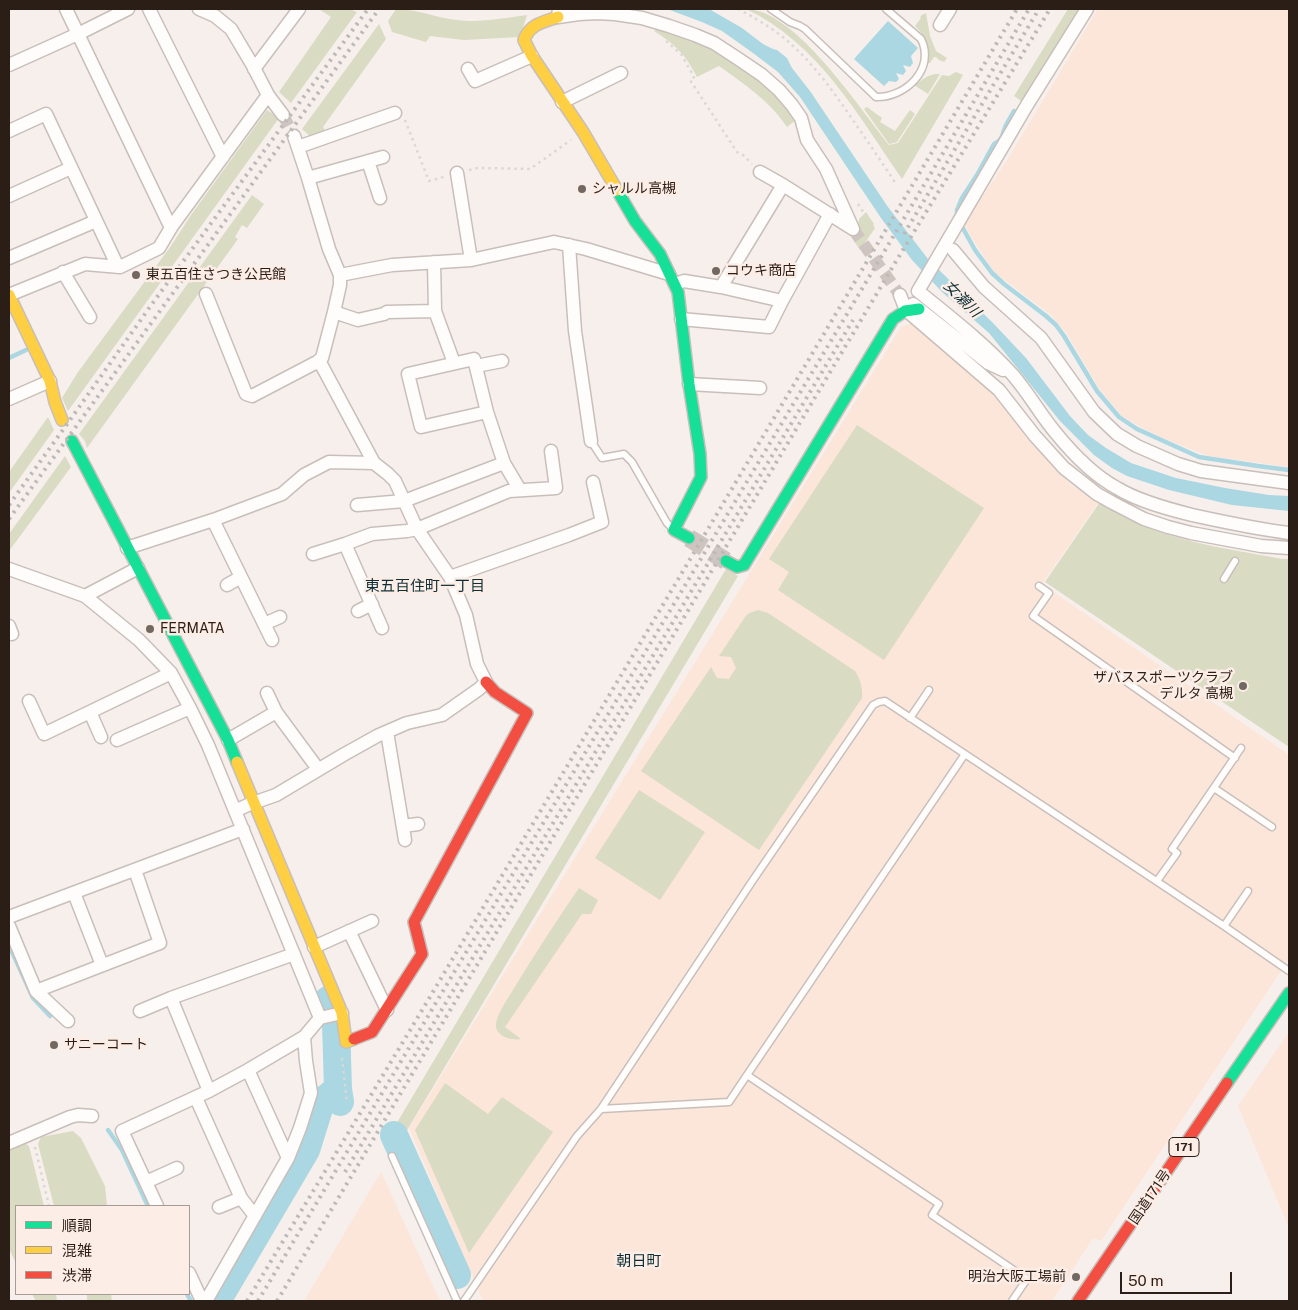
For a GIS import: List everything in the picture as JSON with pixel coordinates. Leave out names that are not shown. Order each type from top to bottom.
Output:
[{"type":"main road","points":[[559,12],[533,26],[526,32],[524,40],[532,56],[583,132],[635,221],[660,254],[678,292],[688,384],[700,454],[700,477],[674,530],[689,538]]},
{"type":"main road","points":[[9,295],[13,315],[50,381],[62,420]]},
{"type":"main road","points":[[726,561],[740,567],[744,565],[893,319],[901,312],[913,309]]},
{"type":"main road","points":[[72,441],[138,568],[188,681],[228,740],[259,816],[304,949],[332,1015],[346,1042],[372,1032],[422,954],[414,922],[527,713],[496,692],[486,682]]},
{"type":"main road","name":"国道171号","points":[[1078,1301],[1289,993]]},
{"type":"street","points":[[66,9],[171,228]]},
{"type":"street","points":[[9,65],[128,9]]},
{"type":"street","points":[[149,9],[223,157]]},
{"type":"street","points":[[199,9],[215,16],[231,29],[268,95],[283,115]]},
{"type":"street","points":[[254,69],[299,9]]},
{"type":"street","points":[[940,25],[950,9]]},
{"type":"street","points":[[1087,9],[918,291],[993,354],[1013,376],[1055,432],[1078,458],[1117,488],[1162,507],[1256,528],[1289,533]]},
{"type":"street","points":[[559,12],[615,14],[642,18],[669,26],[714,43],[762,75],[785,98],[800,118],[807,140],[826,170],[853,229],[760,172]]},
{"type":"street","points":[[468,69],[475,81],[532,56]]},
{"type":"street","points":[[562,102],[621,73]]},
{"type":"street","points":[[9,295],[84,264],[120,267],[159,248],[171,228],[268,95]]},
{"type":"street","points":[[206,294],[246,394],[252,396],[322,358],[340,285],[340,275],[329,249],[296,141],[395,113]]},
{"type":"street","points":[[9,131],[46,114],[118,267]]},
{"type":"street","points":[[308,178],[383,157]]},
{"type":"street","points":[[368,161],[380,198]]},
{"type":"street","points":[[9,196],[71,168]]},
{"type":"street","points":[[457,173],[471,260]]},
{"type":"street","points":[[721,287],[782,184]]},
{"type":"street","points":[[681,318],[769,327],[830,214]]},
{"type":"street","points":[[9,258],[96,221]]},
{"type":"street","points":[[340,275],[392,265],[471,260],[554,242],[586,249],[672,279],[721,287],[782,301]]},
{"type":"street","points":[[569,245],[575,331],[591,441]]},
{"type":"street","points":[[953,250],[984,287],[1041,338],[1094,412],[1117,434],[1143,449],[1178,464],[1201,471],[1289,484]]},
{"type":"street","points":[[434,262],[435,311],[454,363]]},
{"type":"street","points":[[63,272],[90,317]]},
{"type":"street","points":[[913,309],[988,362],[1013,376]]},
{"type":"street","points":[[913,309],[998,390],[1064,468],[1097,494],[1144,519],[1168,527],[1261,546],[1289,548]]},
{"type":"street","points":[[334,312],[358,320],[388,312],[435,311]]},
{"type":"street","points":[[487,412],[421,427],[408,374],[474,359],[487,412],[504,463],[520,490]]},
{"type":"street","points":[[476,366],[502,361]]},
{"type":"street","points":[[235,811],[276,795],[377,736],[407,724],[442,715],[486,682],[477,664],[466,615],[450,577],[417,528],[395,481],[374,463],[322,366],[317,362]]},
{"type":"street","points":[[9,399],[50,381]]},
{"type":"street","points":[[688,384],[760,388]]},
{"type":"street","points":[[313,554],[372,534],[407,531],[417,528],[509,491],[556,488],[551,451]]},
{"type":"street","points":[[127,548],[213,520],[282,494],[304,475],[329,462],[374,463]]},
{"type":"street","points":[[357,504],[404,500],[504,463]]},
{"type":"street","points":[[450,577],[602,522],[593,482]]},
{"type":"street","points":[[213,520],[272,640]]},
{"type":"street","points":[[345,544],[382,628]]},
{"type":"street","points":[[85,596],[138,568]]},
{"type":"street","points":[[9,569],[85,596],[139,640],[170,674],[188,681],[190,708],[208,745],[280,922],[304,949],[332,1015],[304,1037],[248,1070],[196,1098],[122,1131],[157,1205]]},
{"type":"street","points":[[227,584],[241,578]]},
{"type":"street","points":[[358,610],[372,604]]},
{"type":"street","points":[[264,624],[280,617]]},
{"type":"street","points":[[29,701],[44,734],[170,674]]},
{"type":"street","points":[[267,693],[276,712],[318,769]]},
{"type":"street","points":[[117,740],[190,708]]},
{"type":"street","points":[[90,712],[101,737]]},
{"type":"street","points":[[228,740],[276,712]]},
{"type":"street","points":[[387,732],[405,840]]},
{"type":"street","points":[[9,917],[135,870],[241,826],[259,816]]},
{"type":"street","points":[[403,826],[418,824]]},
{"type":"street","points":[[36,991],[160,943],[135,870]]},
{"type":"street","points":[[74,893],[102,965]]},
{"type":"street","points":[[280,922],[290,903]]},
{"type":"street","points":[[140,1011],[304,949],[372,921]]},
{"type":"street","points":[[9,926],[36,991],[68,1021]]},
{"type":"street","points":[[349,931],[386,1010]]},
{"type":"street","points":[[171,998],[209,1091]]},
{"type":"street","points":[[204,1301],[288,1158],[300,1128],[310,1093],[304,1037]]},
{"type":"street","points":[[248,1070],[288,1158]]},
{"type":"street","points":[[196,1098],[241,1198],[255,1216]]},
{"type":"street","points":[[9,1143],[70,1117],[92,1116]]},
{"type":"street","points":[[146,1182],[177,1168]]},
{"type":"street","points":[[219,1207],[241,1198]]},
{"type":"street","points":[[190,1275],[204,1301]]},
{"type":"lane","points":[[771,9],[790,22],[805,29],[876,96],[882,97],[902,91],[912,83],[920,72],[924,59],[924,45],[921,40],[886,9]]},
{"type":"lane","points":[[591,441],[602,458],[624,454],[632,462],[667,523],[674,530]]},
{"type":"lane","points":[[1224,578],[1235,561]]},
{"type":"lane","points":[[1039,586],[1049,593],[1033,616],[1235,758]]},
{"type":"lane","points":[[910,718],[929,690]]},
{"type":"lane","points":[[464,1301],[577,1136],[601,1109],[753,880],[873,705],[878,702],[885,701],[1289,971]]},
{"type":"lane","points":[[1157,881],[1177,852],[1172,849],[1241,748]]},
{"type":"lane","points":[[601,1109],[729,1102],[965,754]]},
{"type":"lane","points":[[1214,788],[1272,827]]},
{"type":"lane","points":[[1224,926],[1248,891]]},
{"type":"lane","points":[[747,1076],[939,1204],[932,1215],[1027,1279],[1012,1301]]},
{"type":"lane","points":[[392,1156],[457,1301]]},
{"type":"path","points":[[738,9],[782,36],[811,64],[868,141],[896,184]]},
{"type":"path","points":[[661,37],[681,54],[694,77],[690,80],[737,152],[743,155],[760,172]]},
{"type":"path","points":[[395,113],[404,118],[429,181],[478,168],[530,169],[583,132]]},
{"type":"path","points":[[346,1042],[342,1059],[347,1103]]},
{"type":"path","points":[[32,1134],[50,1205]]},
{"type":"shaded area","points":[[1098,9],[1289,9],[1289,467],[1208,456],[1163,438],[1122,416],[1100,390],[1067,334],[1051,315],[994,272],[964,223],[1006,162]]},
{"type":"shaded area","points":[[915,322],[986,383],[1058,472],[1072,485],[1098,503],[1042,584],[1289,755],[1289,959],[1101,1241],[1093,1238],[1052,1301],[483,1301],[409,1128],[901,327]]},
{"type":"shaded area","points":[[1289,1032],[1289,1228],[1238,1106]]},
{"type":"shaded area","points":[[381,1172],[440,1301],[304,1301]]},
{"type":"green space","points":[[319,9],[349,9],[357,12],[291,103],[279,92],[331,17]]},
{"type":"green space","points":[[396,9],[412,10],[466,21],[492,20],[527,15],[520,37],[464,40],[430,36],[426,42],[392,32],[388,21]]},
{"type":"green space","points":[[746,9],[765,13],[785,25],[805,43],[844,86],[889,145],[898,143],[942,75],[949,76],[956,72],[963,75],[902,179],[852,106],[815,61],[795,41],[772,23]]},
{"type":"green space","points":[[1068,9],[1080,9],[1024,103],[1014,96]]},
{"type":"green space","points":[[926,13],[930,36],[936,51],[947,58],[944,62],[934,57],[927,64],[927,43],[915,26],[920,17]]},
{"type":"green space","points":[[379,24],[386,39],[323,127],[326,132],[312,138],[302,129]]},
{"type":"green space","points":[[658,29],[693,41],[717,52],[750,74],[777,97],[796,120],[787,127],[765,101],[719,66],[697,77],[679,51],[654,31]]},
{"type":"green space","points":[[940,74],[928,94],[914,85],[928,76]]},
{"type":"green space","points":[[867,107],[882,118],[880,122],[895,131],[910,110],[915,114],[897,142],[889,144],[864,109]]},
{"type":"green space","points":[[267,110],[279,118],[68,411],[62,398],[78,372],[171,246],[191,215]]},
{"type":"green space","points":[[252,195],[264,204],[247,228],[242,225],[235,237],[238,239],[87,448],[85,441],[79,434]]},
{"type":"green space","points":[[866,212],[875,228],[860,250],[850,235],[859,219]]},
{"type":"green space","points":[[48,417],[54,430],[9,493],[9,472]]},
{"type":"green space","points":[[857,425],[984,508],[884,660],[778,590],[789,572],[769,559]]},
{"type":"green space","points":[[65,456],[71,467],[9,551],[9,534]]},
{"type":"green space","name":"ザバススポーツクラブ デルタ 高槻","points":[[1100,502],[1132,521],[1160,532],[1194,542],[1289,559],[1289,747],[1045,582]]},
{"type":"green space","points":[[726,569],[738,576],[406,1132],[395,1126]]},
{"type":"green space","points":[[758,610],[768,613],[855,671],[861,683],[862,694],[862,698],[759,850],[641,771],[711,667],[717,678],[729,679],[736,668],[731,657],[719,656],[745,617],[749,613]]},
{"type":"green space","points":[[639,790],[705,832],[660,900],[595,858]]},
{"type":"green space","points":[[579,888],[598,900],[591,914],[582,914],[505,1027],[521,1039],[504,1037],[496,1028],[497,1018],[502,1008]]},
{"type":"green space","points":[[445,1083],[488,1114],[502,1097],[553,1132],[469,1253],[415,1130]]},
{"type":"green space","points":[[73,1131],[81,1138],[105,1186],[107,1205],[54,1205],[38,1144],[41,1137]]},
{"type":"green space","points":[[23,1142],[29,1146],[44,1205],[15,1205],[15,1261],[9,1249],[9,1148]]},
{"type":"green space","points":[[33,1295],[56,1295],[57,1301],[36,1301]]},
{"type":"green space","points":[[87,1295],[111,1295],[112,1301],[87,1301]]},
{"type":"water","name":"女瀬川","points":[[667,9],[709,9],[787,58],[888,207],[928,259],[1026,358],[1070,416],[1088,435],[1131,463],[1176,478],[1225,488],[1289,496],[1289,511],[1232,505],[1169,490],[1127,476],[1094,455],[1060,421],[989,333],[942,292],[912,260],[881,218],[800,97],[778,72],[722,31]]},
{"type":"water","points":[[888,21],[918,48],[911,56],[913,63],[910,67],[903,65],[906,71],[903,75],[896,73],[899,79],[896,82],[889,81],[884,86],[854,59]]},
{"type":"waterway","points":[[957,216],[957,210],[962,198],[994,144],[1000,140],[1014,111],[1021,115]]},
{"type":"waterway","points":[[960,223],[975,250],[992,273],[1056,325],[1097,391],[1119,417],[1137,429],[1199,457],[1289,470]]},
{"type":"waterway","points":[[9,358],[26,350]]},
{"type":"waterway","points":[[9,945],[33,998],[50,1016]]},
{"type":"waterway","points":[[328,1000],[336,1024],[340,1102]]},
{"type":"waterway","points":[[217,1301],[306,1150],[321,1102],[338,1089]]},
{"type":"waterway","points":[[108,1130],[122,1150],[148,1205]]},
{"type":"waterway","points":[[394,1135],[457,1275]]},
{"type":"waterway","points":[[188,1295],[191,1301]]},
{"type":"tunnel","points":[[283,115],[294,136]]},
{"type":"tunnel","points":[[853,229],[900,295]]},
{"type":"tunnel","points":[[689,538],[726,561]]},
{"type":"railway","points":[[9,505],[152,304],[368,9]]},
{"type":"railway","points":[[9,519],[379,9]]},
{"type":"railway","points":[[247,1301],[424,1007],[1017,9]]},
{"type":"railway","points":[[258,1301],[1029,9]]},
{"type":"railway","points":[[904,234],[1039,9]]},
{"type":"railway","points":[[277,1301],[895,263],[1050,9]]},
{"type":"railway","points":[[345,1172],[853,320]]},
{"type":"traffic: fast","points":[[617,190],[635,221],[660,254],[678,292],[700,454],[701,477],[674,530],[689,538]]},
{"type":"traffic: fast","points":[[726,561],[737,567],[744,565],[893,319],[905,311],[919,309]]},
{"type":"traffic: fast","points":[[72,441],[228,740],[237,762]]},
{"type":"traffic: fast","points":[[1227,1083],[1289,993]]},
{"type":"traffic: slow","points":[[558,17],[533,27],[524,40],[532,56],[583,132],[617,190]]},
{"type":"traffic: slow","points":[[9,295],[50,381],[62,420]]},
{"type":"traffic: slow","points":[[237,762],[342,1013],[346,1042],[354,1039]]},
{"type":"traffic: jam","points":[[354,1039],[372,1032],[422,954],[414,922],[527,713],[495,692],[486,682]]},
{"type":"traffic: jam","points":[[1078,1301],[1227,1083]]},
{"type":"place","name":"シャルル高槻","points":[[582,189]]},
{"type":"place","name":"コウキ商店","points":[[716,271]]},
{"type":"place","name":"東五百住さつき公民館","points":[[136,275]]},
{"type":"place","name":"FERMATA","points":[[150,629]]},
{"type":"place","name":"ザバススポーツクラブ デルタ 高槻","points":[[1243,686]]},
{"type":"place","name":"サニーコート","points":[[54,1045]]},
{"type":"place","name":"明治大阪工場前","points":[[1076,1277]]},
{"type":"district","name":"東五百住町一丁目","points":[[425,586]]},
{"type":"district","name":"朝日町","points":[[639,1261]]}]
